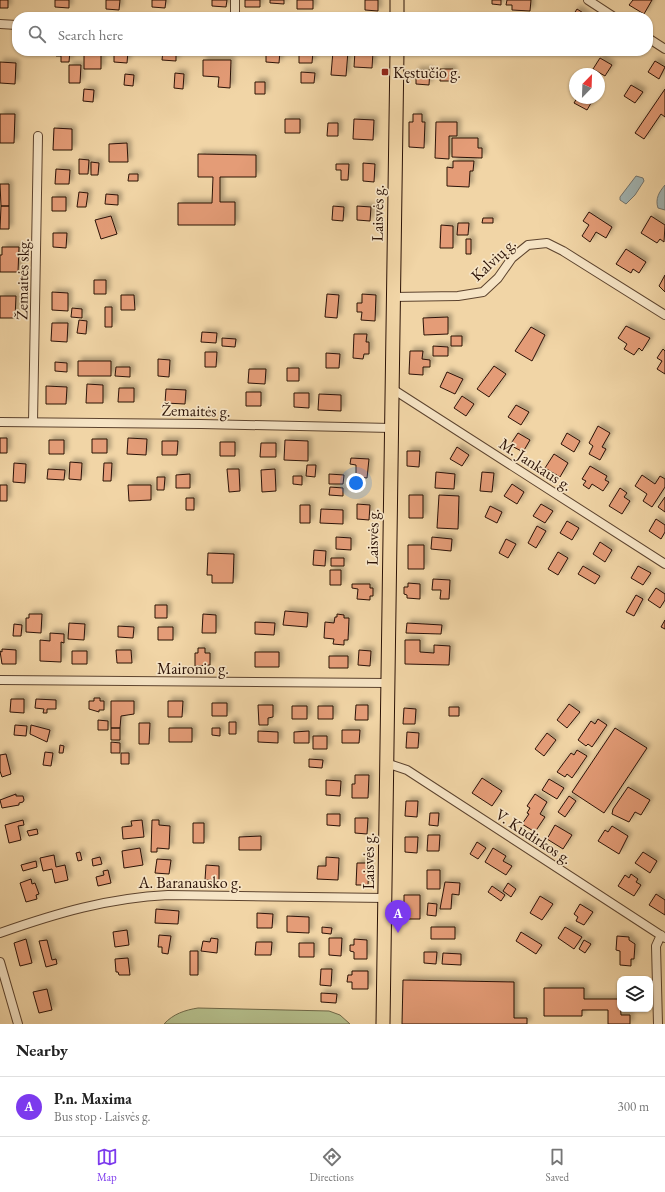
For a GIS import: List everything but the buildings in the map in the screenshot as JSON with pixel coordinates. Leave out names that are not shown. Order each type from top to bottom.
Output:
[{"type":"main road","points":[[397,0],[397,12]]},
{"type":"main road","name":"Laisvės g.","points":[[383,1024],[397,56]]},
{"type":"street","points":[[235,0],[235,12]]},
{"type":"street","points":[[588,0],[606,12]]},
{"type":"street","points":[[0,24],[12,25]]},
{"type":"street","points":[[653,41],[665,49]]},
{"type":"street","name":"Žemaitės skg.","points":[[33,422],[38,136]]},
{"type":"street","name":"Kalvių g.","points":[[393,297],[458,296],[482,292],[498,278],[512,258],[528,245],[547,243],[563,251],[665,316]]},
{"type":"street","name":"M. Jankaus g.","points":[[391,388],[665,564]]},
{"type":"street","name":"Žemaitės g.","points":[[0,422],[391,428]]},
{"type":"street","name":"Maironio g.","points":[[0,680],[387,683]]},
{"type":"street","name":"V. Kudirkos g.","points":[[386,763],[407,770],[663,937]]},
{"type":"street","name":"A. Baranausko g.","points":[[0,933],[65,911],[133,896],[168,894],[385,898]]},
{"type":"street","points":[[658,1024],[656,946],[663,937]]},
{"type":"street","points":[[0,962],[18,1024]]},
{"type":"green space","points":[[198,1008],[329,1011],[340,1015],[350,1024],[164,1024],[180,1013]]},
{"type":"shaded area","points":[[636,176],[643,178],[644,181],[635,195],[626,204],[620,200],[620,197]]},
{"type":"shaded area","points":[[665,185],[665,210],[658,208],[657,199],[659,193]]},
{"type":"place","name":"Kęstučio g.","points":[[385,72]]},
{"type":"place","name":"P.n. Maxima","points":[[398,933]]}]
